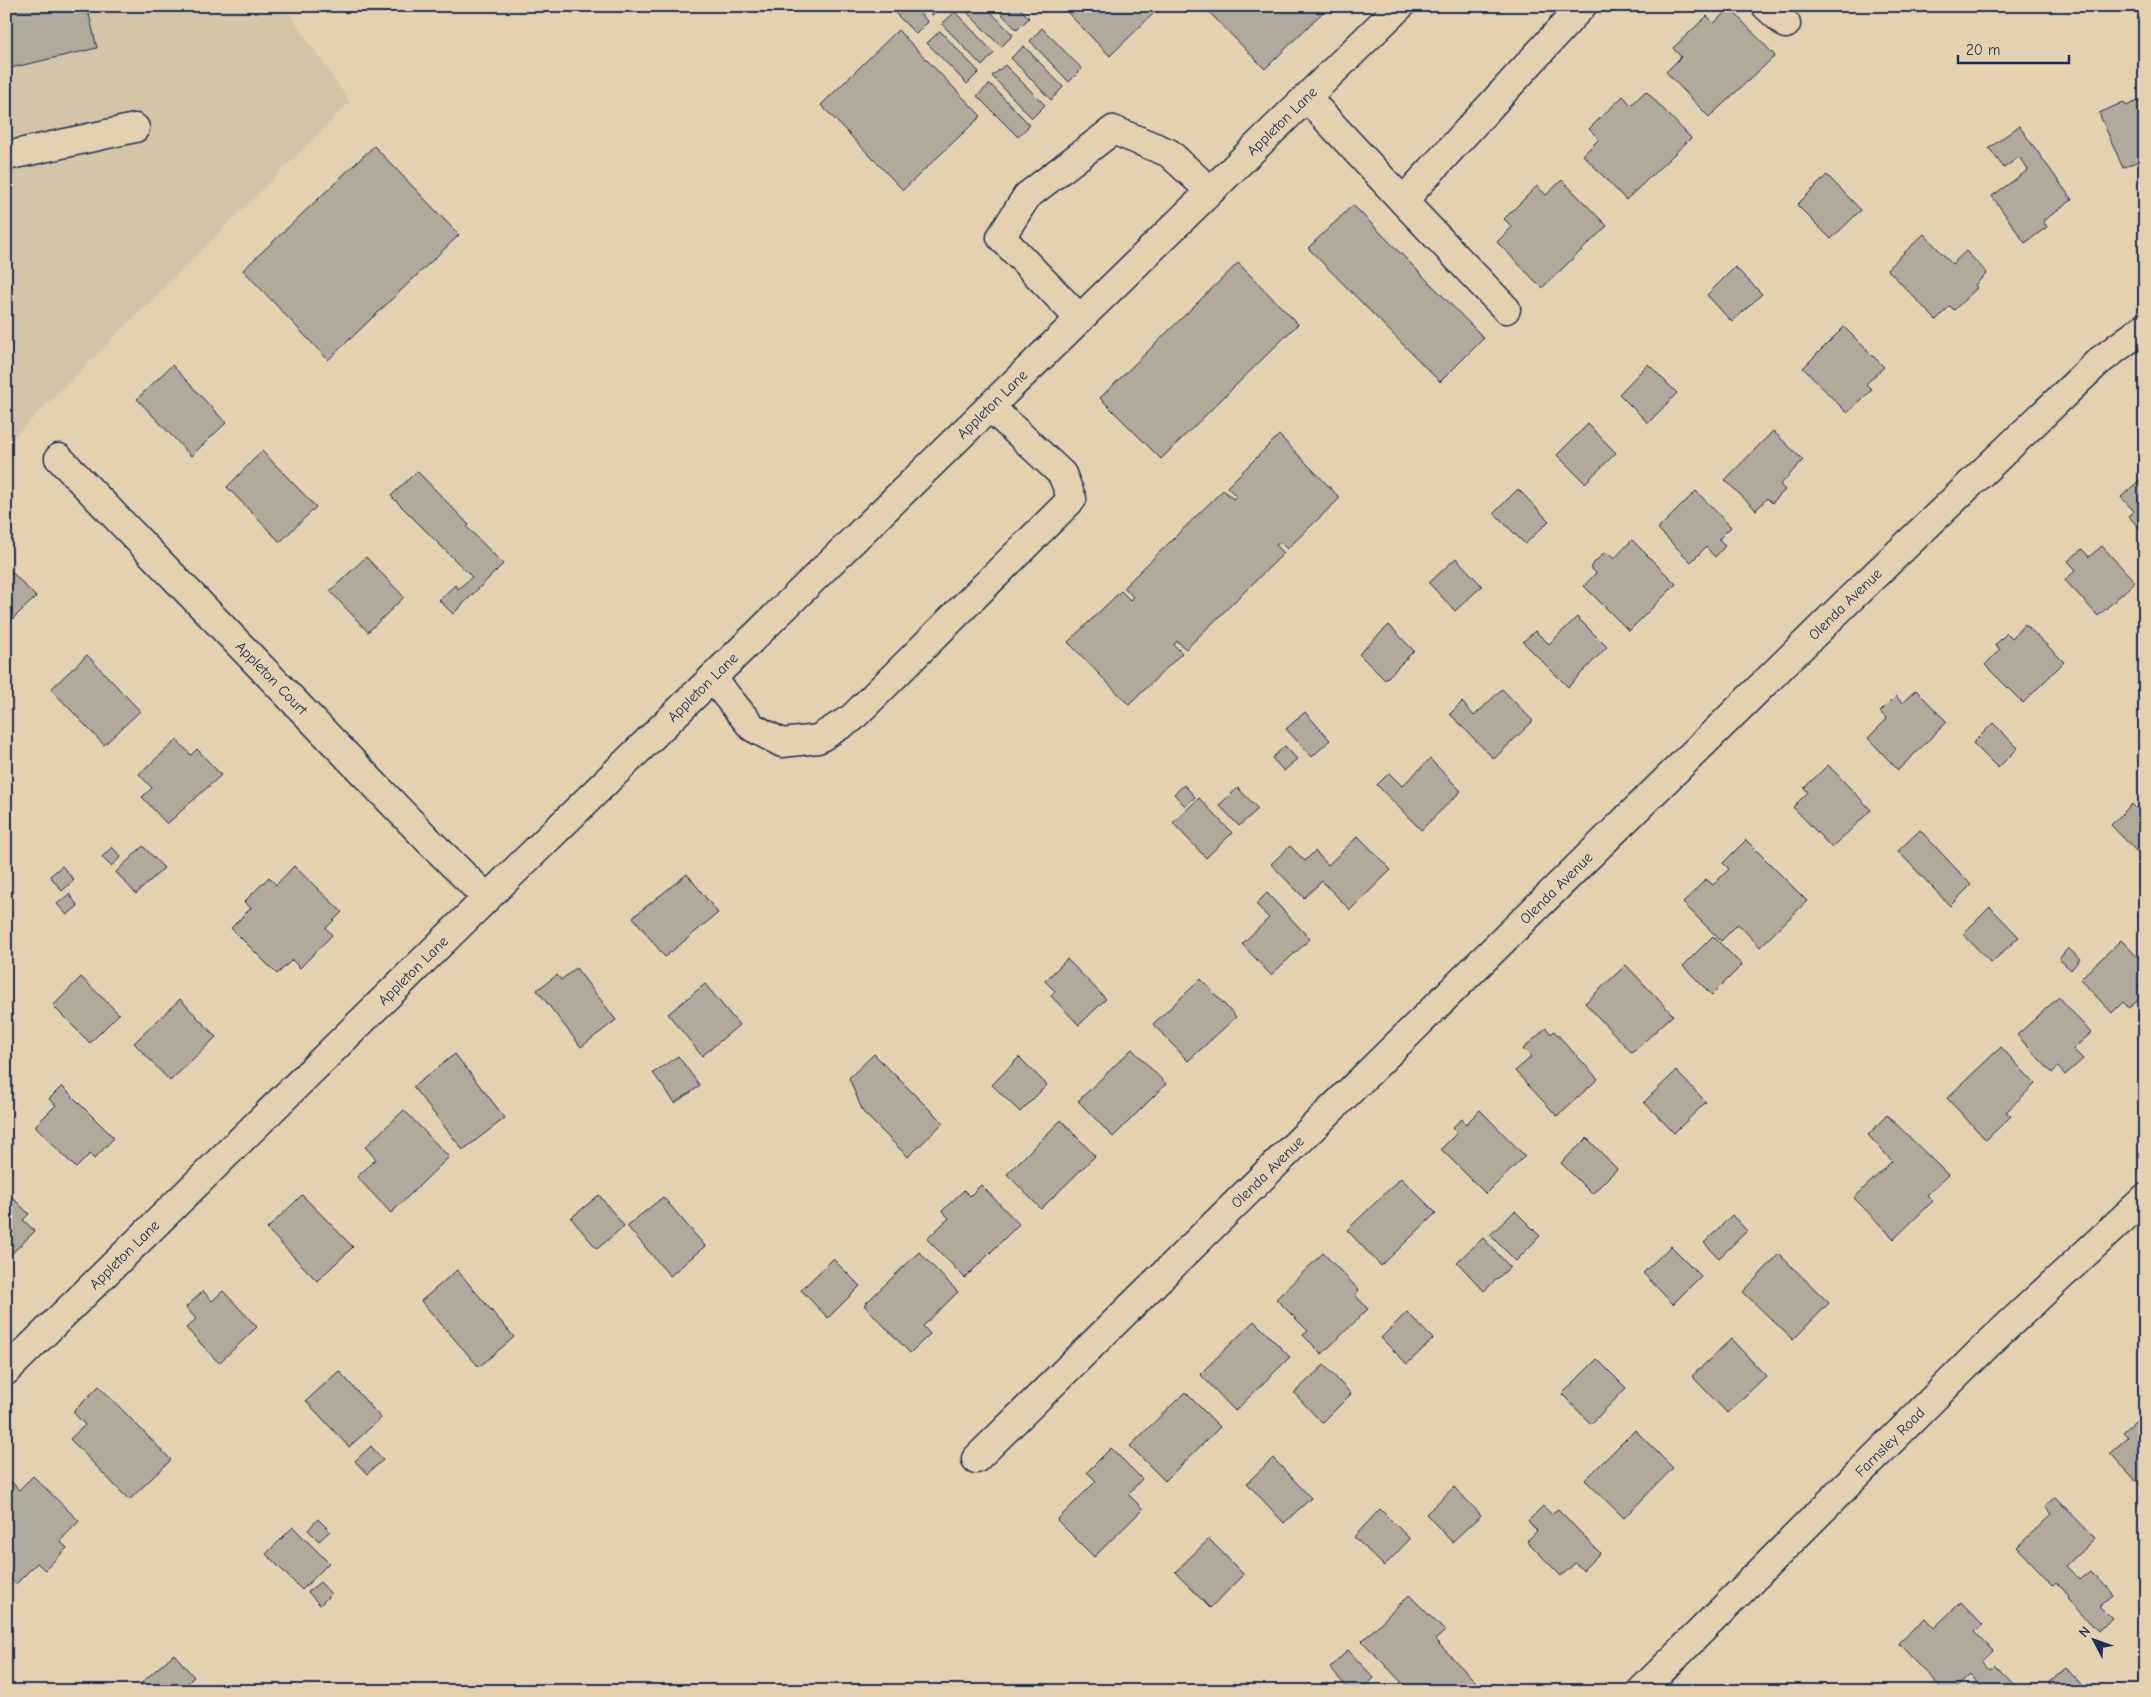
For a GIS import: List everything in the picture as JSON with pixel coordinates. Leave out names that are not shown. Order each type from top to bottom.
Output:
[{"type":"street","name":"Appleton Lane","points":[[6,1371],[1400,6]]},
{"type":"street","points":[[1403,201],[1582,6]]},
{"type":"street","points":[[1307,98],[1506,309]]},
{"type":"street","points":[[6,156],[135,128]]},
{"type":"street","points":[[1080,319],[1001,237],[1027,196],[1113,130],[1170,153],[1210,192]]},
{"type":"street","name":"Olenda Avenue","points":[[976,1459],[1851,598],[2098,362],[2145,327]]},
{"type":"street","points":[[712,678],[752,727],[782,744],[818,739],[852,718],[1072,499],[1062,474],[990,407]]},
{"type":"street","name":"Appleton Court","points":[[59,458],[430,842],[487,898]]},
{"type":"street","name":"Farnsley Road","points":[[1641,1691],[1986,1346],[2145,1198]]},
{"type":"shaded area","points":[[6,6],[284,6],[350,102],[6,445]]},
{"type":"building","points":[[6,6],[87,6],[97,48],[6,69]]},
{"type":"building","points":[[888,6],[913,6],[928,22],[916,34]]},
{"type":"building","points":[[924,6],[942,6],[932,15]]},
{"type":"building","points":[[961,6],[985,6],[1013,35],[1001,47]]},
{"type":"building","points":[[994,6],[1018,6],[1029,18],[1017,30]]},
{"type":"building","points":[[1061,6],[1161,6],[1110,56]]},
{"type":"building","points":[[1203,6],[1329,6],[1265,69]]},
{"type":"building","points":[[1730,8],[1775,56],[1709,117],[1666,72],[1681,57],[1673,48],[1707,16],[1714,23]]},
{"type":"building","points":[[955,12],[994,53],[982,66],[942,24]]},
{"type":"building","points":[[1042,28],[1082,69],[1069,82],[1030,41]]},
{"type":"building","points":[[898,30],[981,116],[903,190],[821,105]]},
{"type":"building","points":[[940,31],[979,72],[967,84],[927,43]]},
{"type":"building","points":[[1024,46],[1063,87],[1051,100],[1011,58]]},
{"type":"building","points":[[1005,65],[1045,105],[1032,118],[992,76]]},
{"type":"building","points":[[990,84],[1030,125],[1018,137],[977,96]]},
{"type":"building","points":[[1646,91],[1691,138],[1626,200],[1583,155],[1599,139],[1589,129],[1623,96],[1631,105]]},
{"type":"building","points":[[2145,98],[2145,158],[2123,168],[2099,113],[2124,102],[2126,106]]},
{"type":"building","points":[[2019,126],[2072,200],[2043,221],[2047,227],[2025,243],[1992,196],[2028,170],[2019,157],[2004,168],[1989,148]]},
{"type":"building","points":[[374,146],[459,235],[328,360],[243,270]]},
{"type":"building","points":[[1827,175],[1861,210],[1831,239],[1797,205]]},
{"type":"building","points":[[1562,180],[1607,226],[1542,288],[1497,242],[1512,227],[1504,219],[1537,186],[1546,195]]},
{"type":"building","points":[[1353,205],[1484,338],[1440,382],[1308,248]]},
{"type":"building","points":[[1924,234],[1952,264],[1966,251],[1987,273],[1975,285],[1977,288],[1954,310],[1950,306],[1936,320],[1887,269]]},
{"type":"building","points":[[1238,263],[1298,324],[1161,459],[1100,398]]},
{"type":"building","points":[[1735,267],[1762,294],[1732,322],[1707,295]]},
{"type":"building","points":[[1844,327],[1884,367],[1866,384],[1872,390],[1847,413],[1803,368]]},
{"type":"building","points":[[1648,364],[1677,393],[1648,423],[1619,394]]},
{"type":"building","points":[[172,365],[226,423],[191,456],[137,399]]},
{"type":"building","points":[[1588,424],[1616,453],[1585,483],[1557,455]]},
{"type":"building","points":[[1773,431],[1803,460],[1780,485],[1785,490],[1772,503],[1767,498],[1756,510],[1725,480]]},
{"type":"building","points":[[1279,435],[1340,498],[1287,549],[1280,542],[1276,545],[1284,553],[1186,649],[1177,641],[1174,645],[1182,653],[1129,705],[1068,642],[1121,591],[1130,600],[1133,597],[1124,587],[1223,490],[1233,499],[1236,496],[1227,487]]},
{"type":"building","points":[[262,451],[316,507],[280,542],[227,487]]},
{"type":"building","points":[[417,471],[469,525],[467,527],[503,564],[453,614],[439,600],[455,585],[458,589],[472,577],[391,496]]},
{"type":"building","points":[[2145,475],[2145,534],[2128,516],[2134,511],[2121,497]]},
{"type":"building","points":[[1518,489],[1549,521],[1525,544],[1494,513]]},
{"type":"building","points":[[1696,491],[1731,527],[1719,539],[1725,546],[1715,557],[1706,547],[1691,562],[1658,529]]},
{"type":"building","points":[[1632,540],[1676,584],[1629,631],[1584,586],[1596,573],[1590,567],[1606,551],[1614,559]]},
{"type":"building","points":[[2102,546],[2135,582],[2098,616],[2065,580],[2076,570],[2068,561],[2082,549],[2089,557]]},
{"type":"building","points":[[366,557],[404,597],[368,632],[330,591]]},
{"type":"building","points":[[1456,558],[1482,586],[1455,611],[1429,583]]},
{"type":"building","points":[[6,566],[36,597],[6,625]]},
{"type":"building","points":[[1577,617],[1607,647],[1568,687],[1523,642],[1535,631],[1549,644]]},
{"type":"building","points":[[2025,624],[2064,662],[2023,703],[1985,665],[2000,649],[1995,645],[2007,633],[2012,638]]},
{"type":"building","points":[[1389,625],[1414,651],[1385,680],[1359,654]]},
{"type":"building","points":[[87,655],[140,711],[104,745],[51,689]]},
{"type":"building","points":[[1502,689],[1533,721],[1494,759],[1450,714],[1462,702],[1474,716]]},
{"type":"building","points":[[1916,690],[1947,722],[1898,770],[1868,738],[1887,719],[1880,712],[1896,696],[1902,703]]},
{"type":"building","points":[[1305,712],[1330,740],[1312,757],[1286,729]]},
{"type":"building","points":[[1993,723],[2018,748],[1998,768],[1973,743]]},
{"type":"building","points":[[177,740],[191,755],[197,749],[221,775],[167,824],[142,797],[152,788],[139,774]]},
{"type":"building","points":[[1285,746],[1297,759],[1284,771],[1272,758]]},
{"type":"building","points":[[1430,759],[1461,791],[1421,830],[1377,785],[1389,773],[1402,786]]},
{"type":"building","points":[[1828,765],[1871,810],[1832,848],[1793,807],[1808,792],[1804,788]]},
{"type":"building","points":[[1184,785],[1195,797],[1185,806],[1174,794]]},
{"type":"building","points":[[1238,788],[1258,809],[1239,826],[1219,805]]},
{"type":"building","points":[[1199,798],[1232,833],[1206,858],[1173,823]]},
{"type":"building","points":[[2132,804],[2145,818],[2145,845],[2137,852],[2111,825]]},
{"type":"building","points":[[1920,830],[1971,885],[1950,906],[1898,851]]},
{"type":"building","points":[[1358,836],[1391,870],[1350,910],[1322,881],[1304,898],[1271,864],[1290,846],[1305,861],[1315,851],[1328,865]]},
{"type":"building","points":[[1746,840],[1807,901],[1760,947],[1738,924],[1721,941],[1683,903],[1706,879],[1713,885],[1729,869],[1723,863]]},
{"type":"building","points":[[143,846],[164,868],[136,894],[116,872]]},
{"type":"building","points":[[112,847],[121,857],[111,866],[102,857]]},
{"type":"building","points":[[62,866],[74,880],[62,891],[50,876]]},
{"type":"building","points":[[294,866],[342,912],[326,928],[332,935],[300,968],[292,960],[277,974],[231,928],[251,908],[244,902],[269,877],[276,885]]},
{"type":"building","points":[[687,874],[718,913],[665,957],[633,917]]},
{"type":"building","points":[[1267,893],[1310,939],[1271,975],[1242,944],[1269,918],[1256,904]]},
{"type":"building","points":[[69,894],[78,906],[67,915],[57,904]]},
{"type":"building","points":[[1990,907],[2019,937],[1991,963],[1963,934]]},
{"type":"building","points":[[2145,909],[2145,924],[2137,916]]},
{"type":"building","points":[[1713,936],[1742,965],[1712,995],[1683,966]]},
{"type":"building","points":[[2121,940],[2145,965],[2145,979],[2138,986],[2145,994],[2129,1008],[2123,1002],[2112,1013],[2080,979]]},
{"type":"building","points":[[2068,948],[2080,959],[2071,970],[2059,959]]},
{"type":"building","points":[[1067,959],[1106,999],[1079,1025],[1051,996],[1055,991],[1045,981]]},
{"type":"building","points":[[1626,965],[1673,1015],[1632,1053],[1585,1003]]},
{"type":"building","points":[[576,968],[616,1020],[581,1047],[537,990],[557,975],[561,980]]},
{"type":"building","points":[[81,977],[119,1014],[90,1043],[53,1006]]},
{"type":"building","points":[[1201,979],[1236,1017],[1188,1061],[1153,1024]]},
{"type":"building","points":[[705,984],[739,1025],[702,1056],[668,1014]]},
{"type":"building","points":[[2059,997],[2091,1033],[2073,1049],[2083,1059],[2065,1075],[2058,1067],[2052,1073],[2017,1035]]},
{"type":"building","points":[[180,999],[216,1037],[170,1081],[134,1043]]},
{"type":"building","points":[[1546,1028],[1551,1034],[1554,1031],[1598,1079],[1557,1116],[1515,1071],[1531,1057],[1523,1049]]},
{"type":"building","points":[[2001,1047],[2035,1084],[2006,1112],[2011,1116],[1986,1140],[1947,1098]]},
{"type":"building","points":[[1132,1049],[1166,1084],[1113,1137],[1078,1101]]},
{"type":"building","points":[[455,1054],[505,1118],[463,1150],[413,1087]]},
{"type":"building","points":[[874,1054],[943,1123],[908,1157],[863,1112],[849,1078]]},
{"type":"building","points":[[678,1056],[700,1086],[675,1103],[653,1073]]},
{"type":"building","points":[[1019,1057],[1047,1085],[1020,1112],[992,1085]]},
{"type":"building","points":[[1676,1071],[1706,1102],[1674,1133],[1644,1102]]},
{"type":"building","points":[[62,1086],[114,1138],[94,1159],[90,1154],[76,1168],[35,1126],[56,1105],[49,1099]]},
{"type":"building","points":[[404,1110],[449,1157],[391,1213],[357,1177],[376,1159],[365,1147]]},
{"type":"building","points":[[1480,1110],[1525,1156],[1486,1194],[1441,1149],[1457,1133],[1452,1128],[1462,1119],[1466,1124]]},
{"type":"building","points":[[1887,1115],[1948,1175],[1927,1195],[1933,1201],[1894,1239],[1854,1198],[1892,1161],[1868,1135]]},
{"type":"building","points":[[1061,1120],[1095,1156],[1041,1209],[1007,1174]]},
{"type":"building","points":[[1587,1138],[1617,1169],[1592,1194],[1561,1163]]},
{"type":"building","points":[[1401,1178],[1436,1213],[1381,1266],[1347,1230]]},
{"type":"building","points":[[981,1185],[1019,1224],[965,1278],[927,1239],[949,1218],[942,1211],[964,1190],[970,1196]]},
{"type":"building","points":[[6,1191],[29,1214],[23,1220],[35,1231],[6,1259]]},
{"type":"building","points":[[302,1195],[353,1247],[317,1281],[267,1229]]},
{"type":"building","points":[[599,1195],[624,1226],[597,1249],[571,1218]]},
{"type":"building","points":[[663,1197],[705,1246],[670,1276],[627,1226]]},
{"type":"building","points":[[1515,1211],[1540,1236],[1516,1261],[1490,1235]]},
{"type":"building","points":[[1732,1215],[1747,1231],[1719,1258],[1704,1243]]},
{"type":"building","points":[[1483,1238],[1510,1267],[1484,1291],[1457,1262]]},
{"type":"building","points":[[1671,1246],[1701,1276],[1673,1304],[1643,1273]]},
{"type":"building","points":[[919,1252],[958,1292],[923,1326],[930,1334],[910,1353],[864,1305]]},
{"type":"building","points":[[1323,1253],[1359,1290],[1355,1295],[1368,1309],[1322,1354],[1303,1335],[1308,1331],[1276,1299]]},
{"type":"building","points":[[1779,1254],[1829,1303],[1793,1340],[1743,1292]]},
{"type":"building","points":[[833,1259],[860,1286],[828,1318],[801,1290]]},
{"type":"building","points":[[457,1270],[514,1337],[479,1367],[421,1301]]},
{"type":"building","points":[[203,1291],[212,1301],[223,1291],[257,1327],[219,1363],[186,1328],[196,1319],[186,1307]]},
{"type":"building","points":[[1407,1312],[1433,1339],[1407,1364],[1381,1338]]},
{"type":"building","points":[[1254,1321],[1290,1357],[1235,1411],[1200,1374]]},
{"type":"building","points":[[1731,1339],[1766,1376],[1727,1413],[1692,1376]]},
{"type":"building","points":[[1597,1359],[1626,1388],[1591,1424],[1562,1394]]},
{"type":"building","points":[[1324,1365],[1351,1394],[1322,1423],[1294,1393]]},
{"type":"building","points":[[339,1371],[381,1418],[349,1447],[306,1401]]},
{"type":"building","points":[[99,1386],[171,1460],[129,1500],[70,1439],[85,1425],[73,1412]]},
{"type":"building","points":[[1185,1392],[1220,1427],[1165,1481],[1130,1446]]},
{"type":"building","points":[[2145,1412],[2145,1490],[2110,1453],[2128,1437],[2123,1432]]},
{"type":"building","points":[[1635,1430],[1673,1468],[1624,1518],[1585,1480]]},
{"type":"building","points":[[371,1446],[383,1460],[367,1474],[355,1461]]},
{"type":"building","points":[[1111,1448],[1142,1479],[1128,1494],[1143,1509],[1094,1557],[1057,1520],[1096,1481],[1087,1472]]},
{"type":"building","points":[[1273,1458],[1311,1498],[1284,1523],[1247,1483]]},
{"type":"building","points":[[33,1476],[79,1521],[60,1541],[67,1548],[45,1570],[37,1563],[16,1584],[6,1574],[6,1485],[11,1481],[19,1490]]},
{"type":"building","points":[[1454,1487],[1481,1515],[1452,1542],[1426,1514]]},
{"type":"building","points":[[2055,1497],[2095,1538],[2066,1566],[2080,1580],[2091,1571],[2113,1594],[2099,1606],[2111,1618],[2098,1631],[2067,1599],[2069,1596],[2056,1582],[2053,1585],[2017,1547],[2052,1514],[2045,1506]]},
{"type":"building","points":[[1543,1506],[1551,1514],[1558,1509],[1600,1553],[1583,1570],[1575,1563],[1561,1576],[1527,1541],[1537,1531],[1528,1521]]},
{"type":"building","points":[[1380,1509],[1410,1539],[1384,1566],[1354,1537]]},
{"type":"building","points":[[318,1519],[330,1531],[319,1541],[308,1530]]},
{"type":"building","points":[[293,1527],[329,1563],[302,1590],[266,1554]]},
{"type":"building","points":[[1209,1539],[1244,1575],[1210,1608],[1175,1572]]},
{"type":"building","points":[[320,1582],[331,1594],[320,1605],[308,1592]]},
{"type":"building","points":[[1409,1595],[1445,1631],[1435,1640],[1477,1683],[1469,1691],[1410,1691],[1362,1641]]},
{"type":"building","points":[[1961,1602],[1983,1625],[1975,1632],[1992,1650],[1981,1660],[1990,1670],[1995,1665],[2018,1689],[2016,1691],[1968,1691],[1977,1683],[1970,1675],[1953,1691],[1944,1691],[1898,1643],[1925,1618],[1934,1628]]},
{"type":"building","points":[[1348,1650],[1374,1678],[1360,1691],[1350,1691],[1330,1668]]},
{"type":"building","points":[[174,1654],[194,1677],[179,1691],[146,1691],[140,1684]]},
{"type":"building","points":[[2067,1668],[2088,1691],[2054,1691],[2048,1684]]},
{"type":"building","points":[[1867,1684],[1873,1691],[1860,1691]]}]
